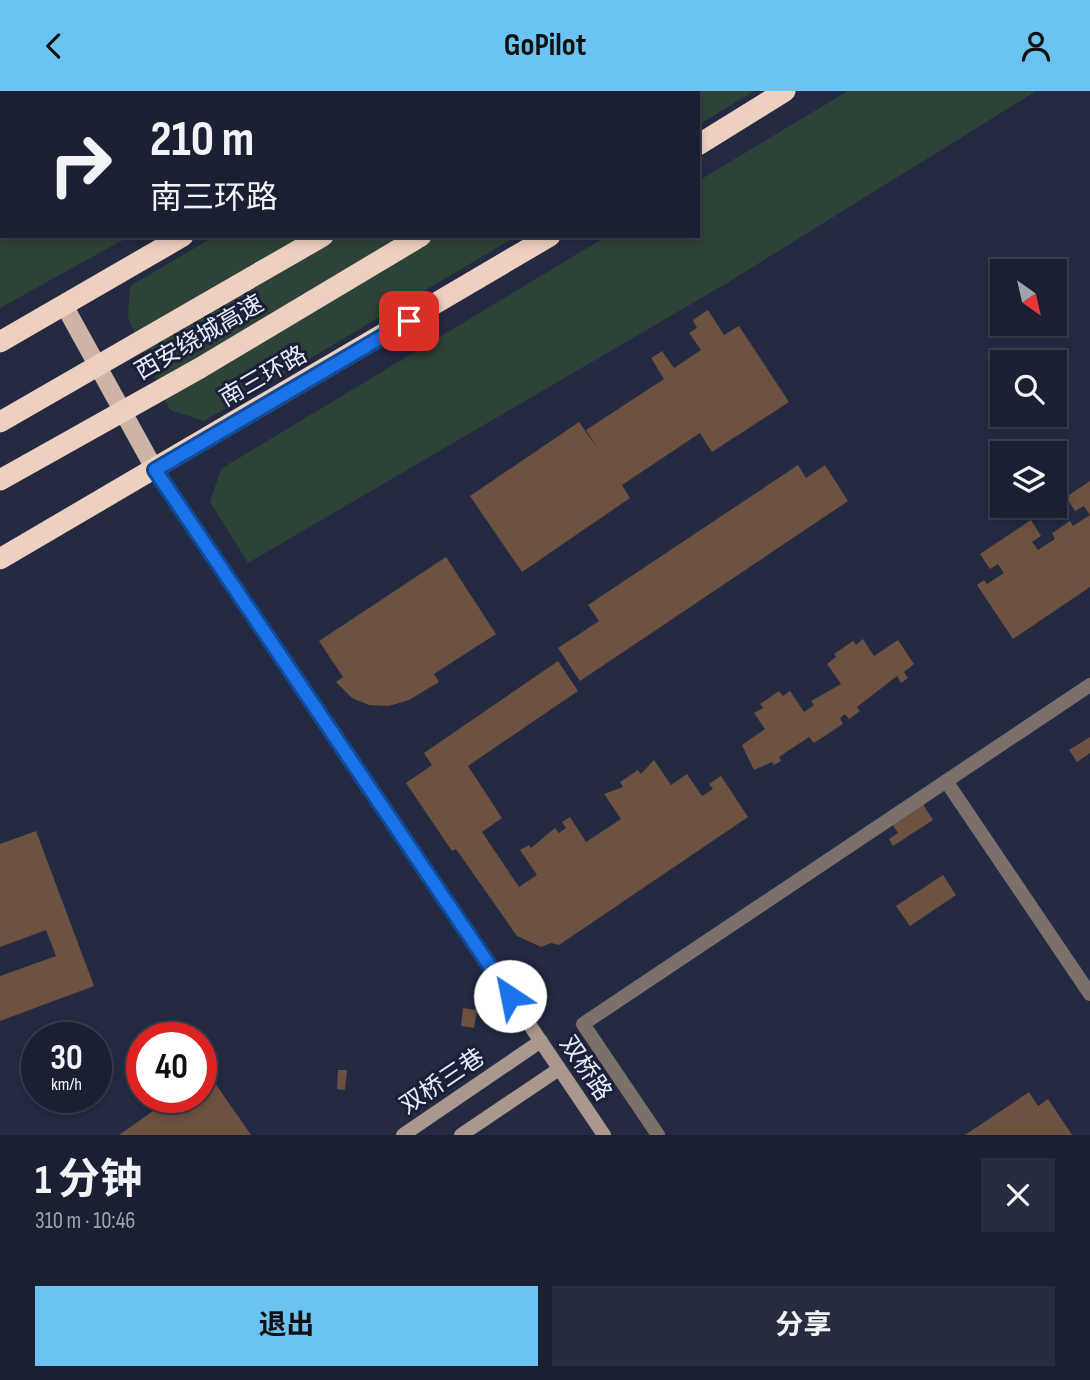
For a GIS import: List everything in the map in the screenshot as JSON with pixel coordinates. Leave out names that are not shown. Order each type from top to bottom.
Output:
[{"type":"highway","points":[[700,144],[785,91]]},
{"type":"highway","points":[[0,342],[180,238]]},
{"type":"highway","name":"西安绕城高速","points":[[0,422],[320,238]]},
{"type":"highway","name":"西安绕城高速","points":[[0,480],[200,368],[419,238]]},
{"type":"highway","name":"南三环路","points":[[0,559],[547,238]]},
{"type":"main road","points":[[64,305],[155,470]]},
{"type":"street","name":"双桥路","points":[[155,470],[604,1135]]},
{"type":"street","points":[[658,1135],[583,1024],[1090,685]]},
{"type":"street","points":[[946,781],[1090,994]]},
{"type":"street","name":"双桥三巷","points":[[403,1135],[541,1041]]},
{"type":"street","points":[[461,1135],[559,1069]]},
{"type":"green space","points":[[700,91],[754,91],[700,124]]},
{"type":"green space","points":[[848,91],[1036,91],[727,283],[248,563],[210,502],[221,469],[604,238],[700,238],[700,180]]},
{"type":"green space","points":[[0,238],[126,238],[0,308]]},
{"type":"green space","points":[[212,238],[514,238],[204,421],[170,410],[128,318],[130,286]]},
{"type":"building","points":[[708,310],[724,335],[739,326],[789,402],[712,452],[700,433],[622,485],[630,498],[522,572],[470,496],[579,422],[598,449],[586,430],[664,379],[651,358],[662,351],[674,368],[701,350],[689,333],[697,328],[693,320]]},
{"type":"building","points":[[798,465],[806,478],[825,465],[848,501],[580,681],[558,648],[599,621],[588,605]]},
{"type":"building","points":[[1090,481],[1090,515],[1084,506],[1075,511],[1067,496]]},
{"type":"building","points":[[1090,515],[1090,587],[1013,639],[977,585],[984,580],[987,584],[1004,573],[998,564],[990,569],[980,554],[1031,520],[1041,536],[1032,542],[1038,550],[1055,539],[1052,533],[1070,521],[1073,526]]},
{"type":"building","points":[[446,557],[496,634],[434,674],[439,682],[409,700],[389,706],[369,705],[352,698],[336,682],[343,677],[319,641]]},
{"type":"building","points":[[863,639],[874,656],[898,640],[914,664],[904,672],[908,678],[901,683],[897,676],[857,707],[860,711],[849,719],[845,714],[840,718],[843,724],[814,743],[809,737],[779,757],[781,761],[754,770],[742,745],[765,729],[754,713],[763,708],[760,704],[779,691],[783,696],[790,691],[804,712],[814,705],[811,701],[841,684],[827,664],[836,657],[834,654],[853,641],[856,645]]},
{"type":"building","points":[[558,661],[578,691],[468,766],[502,818],[482,832],[519,887],[537,875],[520,850],[529,845],[531,848],[555,828],[559,833],[566,828],[562,822],[570,817],[586,842],[621,819],[604,794],[623,787],[620,782],[638,770],[641,774],[654,760],[671,785],[687,774],[702,796],[713,789],[709,784],[721,776],[748,817],[559,945],[551,943],[541,947],[517,936],[456,849],[452,851],[406,783],[432,765],[424,753]]},
{"type":"building","points":[[1090,737],[1090,753],[1077,762],[1069,750]]},
{"type":"building","points":[[921,801],[933,820],[893,846],[889,839],[898,833],[890,821]]},
{"type":"building","points":[[36,831],[94,986],[0,1021],[0,976],[56,956],[46,930],[0,947],[0,844]]},
{"type":"building","points":[[943,875],[956,895],[910,926],[896,906]]},
{"type":"building","points":[[463,1008],[477,1010],[474,1028],[461,1026]]},
{"type":"building","points":[[338,1070],[347,1070],[345,1090],[337,1089]]},
{"type":"building","points":[[217,1086],[251,1135],[119,1135],[150,1113],[217,1113]]},
{"type":"building","points":[[1029,1092],[1038,1106],[1048,1099],[1072,1135],[965,1135]]},
{"type":"route","points":[[409,321],[155,470],[510,996]]}]
